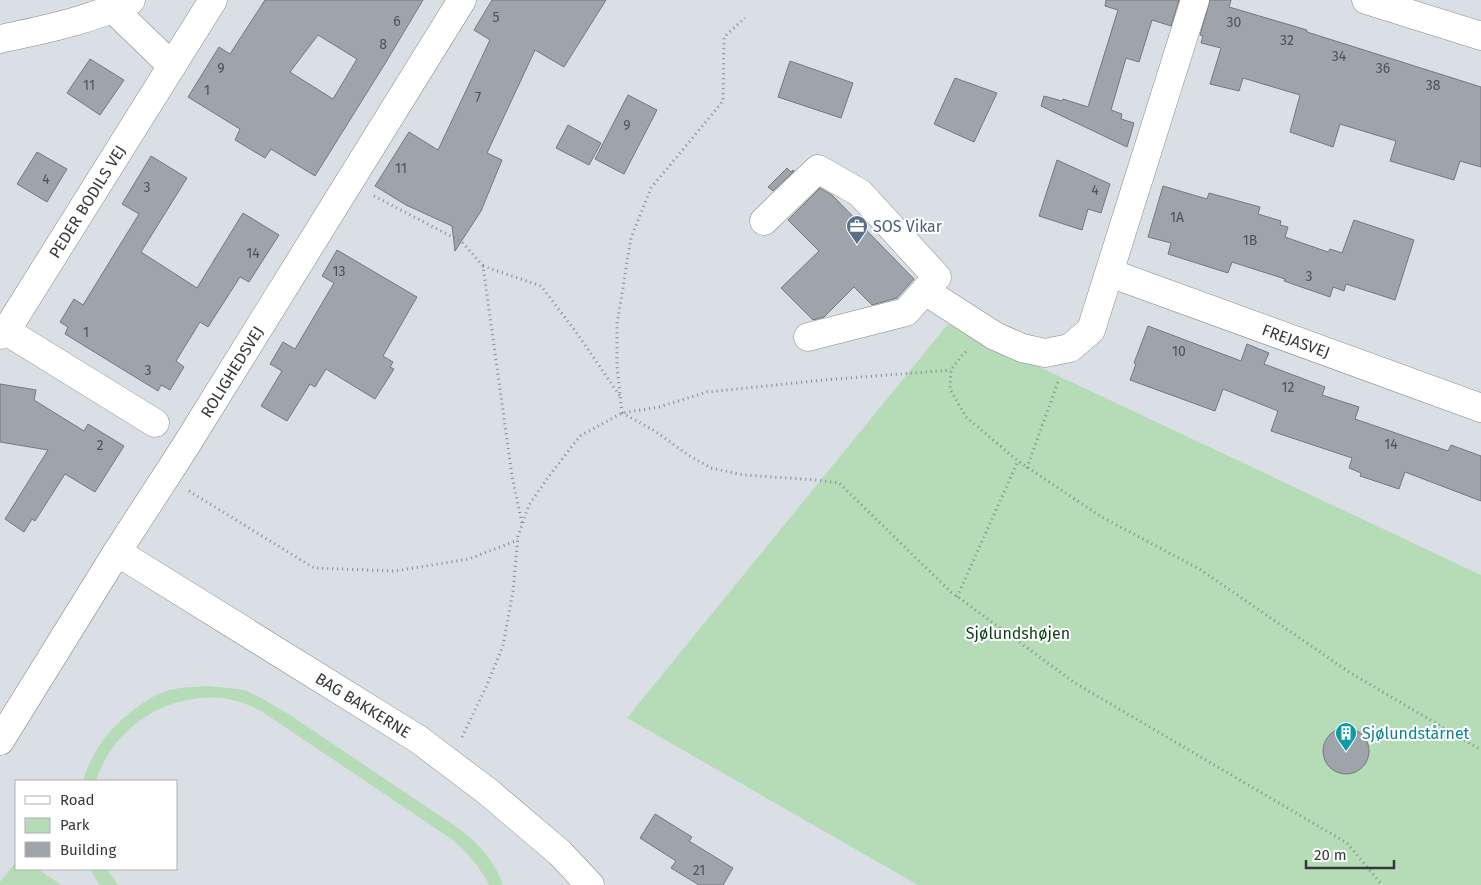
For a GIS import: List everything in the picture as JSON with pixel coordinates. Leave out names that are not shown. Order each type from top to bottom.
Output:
[{"type":"street","name":"PEDER BODILS VEJ","points":[[3,333],[214,0]]},
{"type":"street","name":"ROLIGHEDSVEJ","points":[[0,741],[117,552],[186,447],[462,0]]},
{"type":"street","points":[[925,291],[995,336],[1022,348],[1046,353],[1070,348],[1091,330],[1195,0]]},
{"type":"street","points":[[1366,0],[1481,36]]},
{"type":"street","points":[[0,39],[39,31],[122,5],[172,66]]},
{"type":"street","points":[[764,221],[818,169],[860,193],[937,277],[906,312],[808,337]]},
{"type":"street","name":"FREJASVEJ","points":[[1110,273],[1481,408]]},
{"type":"street","points":[[3,333],[155,423]]},
{"type":"street","name":"BAG BAKKERNE","points":[[117,552],[418,739],[487,791],[560,853],[590,885]]},
{"type":"path","points":[[622,413],[617,367],[617,324],[631,238],[651,188],[723,101],[724,37],[745,18]]},
{"type":"path","points":[[349,182],[462,242],[483,266],[540,286],[576,332],[620,397]]},
{"type":"path","points":[[483,266],[512,476],[522,525]]},
{"type":"path","points":[[995,336],[963,354],[951,370],[950,389],[966,418],[1018,462],[1100,516],[1202,570],[1349,672],[1481,750]]},
{"type":"path","points":[[1027,468],[1070,348]]},
{"type":"path","points":[[450,762],[504,646],[513,591],[518,540],[522,525],[530,505],[548,476],[580,436],[622,413],[659,407],[707,392],[788,383],[951,370]]},
{"type":"path","points":[[622,413],[655,430],[688,455],[711,468],[744,474],[839,483],[957,597],[1075,683],[1347,843],[1382,885]]},
{"type":"path","points":[[957,597],[1018,462]]},
{"type":"path","points":[[166,477],[314,568],[394,571],[469,559],[518,540]]},
{"type":"green space","name":"Sjølundshøjen","points":[[948,324],[1481,575],[1481,885],[918,885],[627,718]]},
{"type":"green space","points":[[208,686],[245,690],[290,715],[461,830],[486,854],[496,869],[503,885],[489,885],[473,861],[453,840],[264,713],[247,704],[233,700],[207,698],[186,700],[166,706],[147,716],[130,729],[116,744],[104,761],[96,780],[83,780],[97,749],[118,723],[152,697],[165,691]]},
{"type":"green space","points":[[15,863],[15,870],[39,870],[61,885],[0,885],[0,882]]},
{"type":"green space","points":[[91,870],[108,870],[118,885],[99,885]]},
{"type":"building","points":[[265,0],[423,0],[315,176],[271,149],[265,158],[235,140],[240,129],[188,97],[219,47],[230,54]],"holes":[[[318,35],[357,59],[333,99],[290,72]]]},
{"type":"building","points":[[492,0],[606,0],[564,67],[535,50],[487,153],[502,160],[481,211],[455,251],[452,226],[406,205],[375,186],[409,132],[438,150],[490,40],[474,30]]},
{"type":"building","points":[[1106,0],[1179,0],[1171,26],[1152,20],[1139,62],[1126,58],[1111,110],[1122,114],[1121,119],[1134,123],[1127,147],[1041,106],[1044,96],[1062,101],[1063,99],[1088,107],[1118,10],[1105,6]]},
{"type":"building","points":[[1210,0],[1231,0],[1229,7],[1307,30],[1307,32],[1481,87],[1481,167],[1460,161],[1454,180],[1390,161],[1396,141],[1340,124],[1333,147],[1290,132],[1300,95],[1243,78],[1239,91],[1210,84],[1221,48],[1201,43],[1203,36],[1200,35]]},
{"type":"building","points":[[90,59],[124,80],[100,115],[67,93]]},
{"type":"building","points":[[790,61],[853,83],[841,118],[778,97]]},
{"type":"building","points":[[955,78],[997,93],[974,142],[934,124]]},
{"type":"building","points":[[628,95],[657,110],[624,174],[595,159]]},
{"type":"building","points":[[568,125],[601,143],[589,165],[556,148]]},
{"type":"building","points":[[37,152],[67,169],[47,202],[17,184]]},
{"type":"building","points":[[151,156],[187,178],[141,252],[197,288],[243,213],[279,235],[249,282],[240,277],[208,327],[200,322],[176,361],[184,367],[170,390],[161,385],[158,391],[65,334],[68,327],[60,322],[74,299],[83,305],[139,214],[122,204]]},
{"type":"building","points":[[1057,160],[1110,184],[1101,213],[1088,209],[1082,230],[1039,216]]},
{"type":"building","points":[[787,168],[791,172],[794,171],[773,191],[768,187]]},
{"type":"building","points":[[1163,186],[1207,199],[1209,193],[1260,207],[1258,214],[1281,221],[1280,225],[1288,227],[1285,237],[1328,252],[1330,249],[1342,253],[1354,220],[1414,240],[1395,300],[1346,284],[1344,291],[1333,287],[1330,297],[1284,281],[1285,279],[1232,262],[1228,273],[1168,254],[1171,243],[1148,237]]},
{"type":"building","points":[[820,188],[832,195],[914,279],[897,298],[872,305],[854,287],[824,317],[813,320],[781,288],[819,251],[788,220]]},
{"type":"building","points":[[337,250],[417,297],[383,356],[393,362],[390,367],[394,369],[375,399],[326,369],[315,387],[310,384],[287,421],[261,406],[282,371],[270,364],[283,342],[295,349],[334,283],[322,276]]},
{"type":"building","points":[[1148,326],[1241,361],[1247,344],[1269,353],[1264,364],[1325,387],[1322,395],[1359,407],[1355,419],[1448,451],[1451,445],[1481,456],[1481,501],[1405,472],[1399,489],[1360,476],[1361,473],[1349,468],[1352,458],[1271,431],[1278,411],[1223,389],[1215,411],[1130,380],[1136,364],[1134,363]]},
{"type":"building","points":[[0,384],[36,390],[34,400],[84,431],[88,424],[124,446],[95,492],[65,474],[35,521],[32,519],[24,532],[5,519],[48,450],[0,442]]},
{"type":"building","name":"Sjølundstårnet","points":[[1351,728],[1363,734],[1368,742],[1368,760],[1363,768],[1355,773],[1341,774],[1329,768],[1324,760],[1323,746],[1329,734],[1337,729]]},
{"type":"building","points":[[655,814],[692,837],[689,841],[733,868],[723,885],[699,885],[671,868],[676,861],[640,838]]},
{"type":"place","name":"SOS Vikar","points":[[857,245]]},
{"type":"place","name":"Sjølundstårnet","points":[[1346,752]]}]
